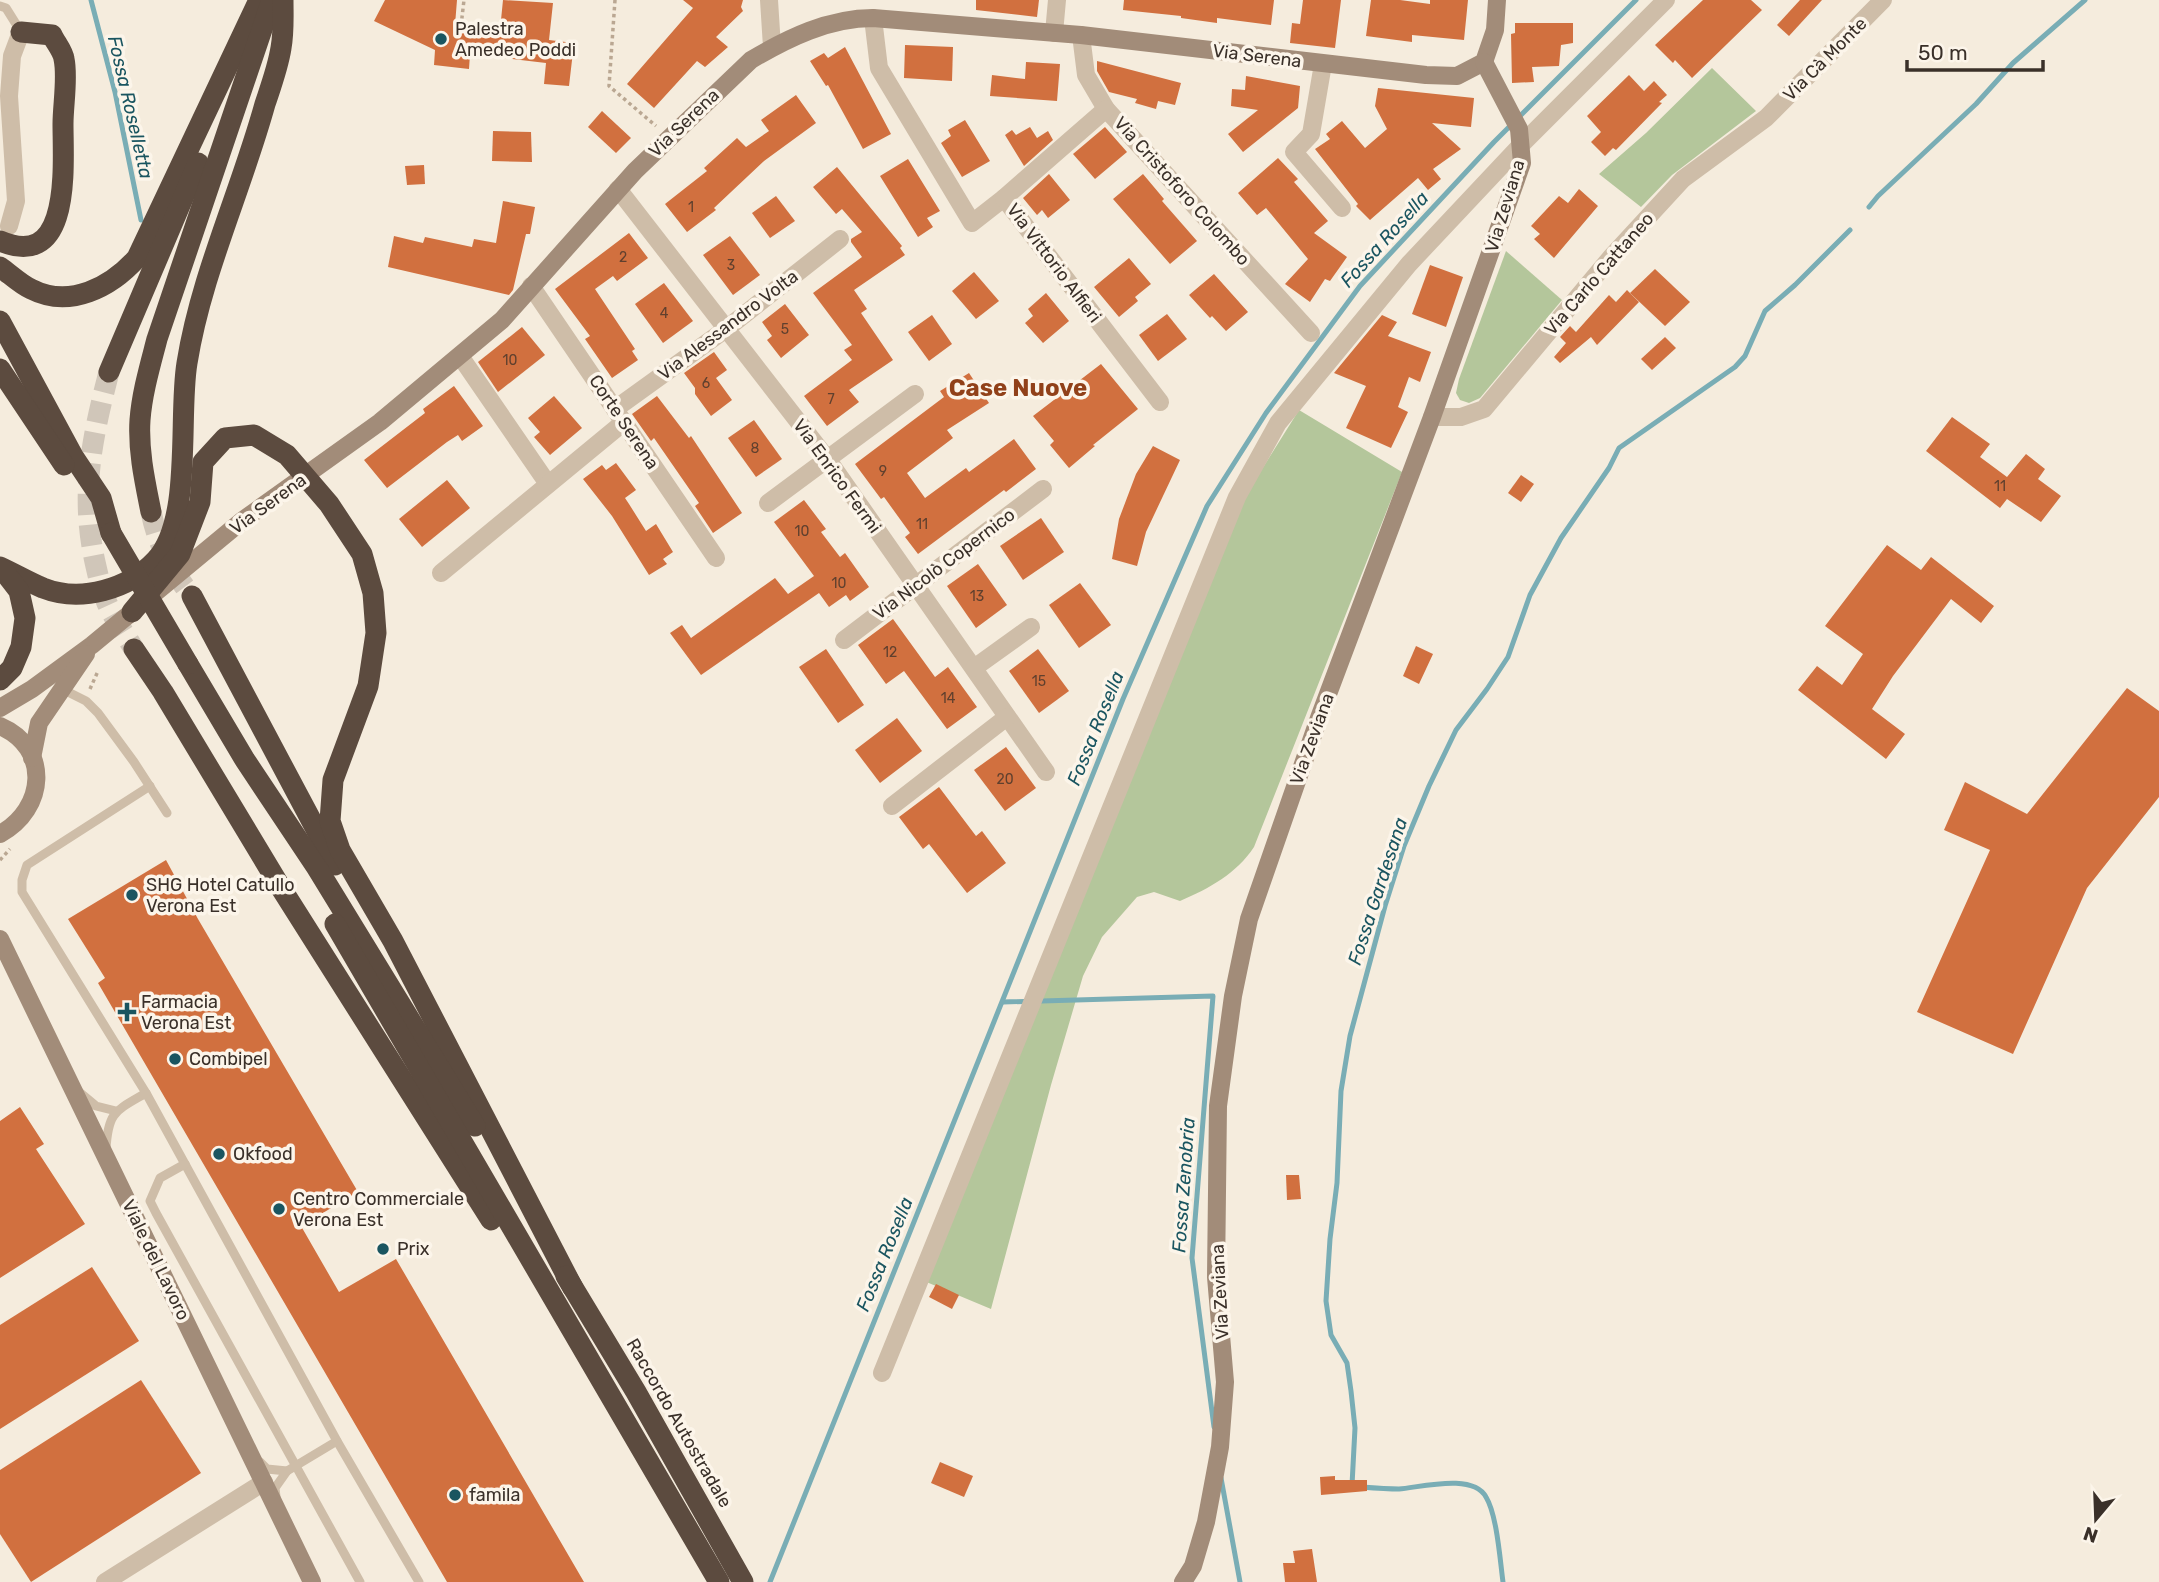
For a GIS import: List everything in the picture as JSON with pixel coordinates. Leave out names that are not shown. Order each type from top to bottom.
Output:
[{"type":"highway","points":[[0,267],[31,289],[53,295],[90,293],[107,286],[122,275],[137,258],[260,0]]},
{"type":"highway","points":[[109,372],[270,0]]},
{"type":"highway","points":[[150,512],[141,451],[140,419],[145,387],[157,339],[270,0]]},
{"type":"highway","points":[[0,566],[45,589],[75,593],[104,591],[127,584],[156,560],[166,546],[175,521],[180,487],[186,366],[196,313],[251,153],[281,48],[283,0]]},
{"type":"highway","points":[[4,234],[18,248],[30,248],[45,240],[53,226],[62,195],[64,58],[51,35],[21,32]]},
{"type":"highway","points":[[0,321],[73,456],[101,498],[111,533]]},
{"type":"highway","points":[[0,369],[111,533],[245,760],[305,874],[719,1582]]},
{"type":"highway","points":[[132,612],[180,554],[200,502],[203,463],[225,438],[254,435],[287,455],[328,504],[362,554],[373,593],[376,633],[368,686],[334,780],[330,821],[340,850],[393,941],[573,1288]]},
{"type":"highway","points":[[0,566],[19,591],[25,618],[21,647],[12,668],[0,680]]},
{"type":"highway","points":[[192,596],[317,834],[481,1112],[573,1288]]},
{"type":"highway","points":[[134,649],[473,1193],[521,1267],[556,1305]]},
{"type":"highway","points":[[245,760],[317,868],[573,1288]]},
{"type":"highway","name":"Raccordo Autostradale","points":[[573,1288],[636,1392],[743,1582]]},
{"type":"street","points":[[769,0],[772,47]]},
{"type":"street","points":[[1054,33],[1057,0]]},
{"type":"street","points":[[1497,0],[1495,30],[1483,62],[1520,137]]},
{"type":"street","points":[[882,1373],[1237,497],[1278,423],[1409,264],[1520,137],[1666,0]]},
{"type":"street","name":"Via Cà Monte","points":[[1766,118],[1883,0]]},
{"type":"street","name":"Via Serena","points":[[0,708],[32,689],[92,645],[243,520],[380,422],[460,356],[502,320],[618,189],[669,137],[751,60],[772,47],[831,22],[848,18],[873,18],[1081,35],[1323,64],[1457,76],[1483,62]]},
{"type":"street","points":[[873,18],[879,68],[972,223],[1004,198]]},
{"type":"street","points":[[4,234],[16,201],[9,96],[12,57],[21,32]]},
{"type":"street","name":"Via Cristoforo Colombo","points":[[1081,35],[1086,75],[1106,109],[1311,333]]},
{"type":"street","points":[[1323,64],[1311,134],[1294,152],[1342,208]]},
{"type":"street","name":"Via Vittorio Alfieri","points":[[1106,109],[1004,198],[1160,402]]},
{"type":"street","name":"Via Carlo Cattaneo","points":[[1433,417],[1461,417],[1484,409],[1612,256],[1683,178],[1766,118]]},
{"type":"street","name":"Via Zeviana","points":[[1181,1582],[1193,1566],[1206,1522],[1220,1447],[1225,1382],[1216,1277],[1218,1106],[1233,996],[1246,932],[1264,872],[1319,718],[1433,417],[1522,163],[1520,137]]},
{"type":"street","name":"Via Enrico Fermi","points":[[618,189],[828,460],[1046,772]]},
{"type":"street","name":"Via Alessandro Volta","points":[[441,573],[548,484],[619,415],[840,239]]},
{"type":"street","name":"Corte Serena","points":[[531,286],[716,558]]},
{"type":"street","points":[[460,356],[548,484]]},
{"type":"street","points":[[768,503],[915,394]]},
{"type":"street","name":"Via Nicolò Copernico","points":[[844,640],[1043,489]]},
{"type":"street","points":[[974,668],[1031,627]]},
{"type":"street","points":[[32,758],[39,723],[64,690],[92,645]]},
{"type":"street","points":[[892,806],[1007,717]]},
{"type":"street","points":[[0,726],[10,730],[23,742],[32,758],[36,776],[34,795],[26,812],[7,837]]},
{"type":"street","name":"Viale del Lavoro","points":[[0,939],[312,1582]]},
{"type":"street","points":[[104,1582],[264,1482]]},
{"type":"lane","points":[[3,7],[21,32]]},
{"type":"lane","points":[[64,690],[86,701],[98,713],[167,813]]},
{"type":"lane","points":[[150,786],[27,865],[22,880],[22,892],[146,1093],[337,1441],[419,1582]]},
{"type":"lane","points":[[72,1087],[96,1106],[116,1111]]},
{"type":"lane","points":[[106,1156],[107,1127],[116,1111],[146,1093]]},
{"type":"lane","points":[[185,1164],[160,1178],[150,1201],[290,1469],[360,1582]]},
{"type":"lane","points":[[277,1509],[275,1488],[290,1469],[337,1441]]},
{"type":"lane","points":[[250,1452],[267,1469],[290,1469]]},
{"type":"path","points":[[461,26],[464,0]]},
{"type":"path","points":[[615,0],[609,86],[669,137]]},
{"type":"path","points":[[93,679],[90,689],[105,709],[98,713]]},
{"type":"path","points":[[0,860],[7,837]]},
{"type":"green space","points":[[1712,68],[1756,111],[1672,175],[1641,207],[1599,174],[1646,133]]},
{"type":"green space","points":[[1506,251],[1562,300],[1480,398],[1469,403],[1460,400],[1456,393],[1459,379]]},
{"type":"green space","points":[[1299,410],[1402,472],[1254,847],[1239,865],[1222,879],[1180,901],[1154,892],[1137,897],[1102,937],[1083,976],[991,1309],[924,1281],[1247,493]]},
{"type":"building","points":[[385,0],[457,0],[455,25],[500,30],[503,0],[553,3],[549,40],[574,43],[569,86],[544,84],[546,63],[470,54],[469,69],[434,65],[435,50],[374,21]]},
{"type":"building","points":[[683,0],[743,0],[743,11],[716,37],[728,47],[705,67],[697,61],[654,108],[627,84],[693,8]]},
{"type":"building","points":[[976,0],[1039,0],[1037,17],[976,10]]},
{"type":"building","points":[[1124,0],[1274,0],[1271,25],[1217,18],[1217,23],[1123,10]]},
{"type":"building","points":[[1303,0],[1341,0],[1335,48],[1290,43],[1292,23],[1300,24]]},
{"type":"building","points":[[1371,0],[1430,4],[1430,0],[1468,0],[1464,40],[1412,35],[1412,42],[1366,36]]},
{"type":"building","points":[[1703,0],[1751,0],[1762,10],[1692,78],[1675,60],[1673,63],[1655,45]]},
{"type":"building","points":[[1800,0],[1822,0],[1789,36],[1777,25]]},
{"type":"building","points":[[1515,23],[1573,23],[1573,43],[1561,45],[1559,66],[1532,67],[1534,82],[1512,83],[1511,34],[1515,33]]},
{"type":"building","points":[[905,45],[953,47],[952,81],[904,78]]},
{"type":"building","points":[[845,47],[891,134],[863,149],[828,85],[826,86],[810,61],[824,53],[828,58]]},
{"type":"building","points":[[1097,61],[1181,83],[1175,105],[1158,101],[1156,109],[1135,103],[1137,99],[1109,92],[1097,71]]},
{"type":"building","points":[[1026,62],[1060,64],[1057,101],[990,96],[992,75],[1025,79]]},
{"type":"building","points":[[1629,75],[1644,91],[1654,81],[1667,95],[1616,150],[1613,148],[1605,156],[1591,142],[1601,132],[1587,116]]},
{"type":"building","points":[[1246,76],[1300,86],[1298,108],[1243,152],[1228,134],[1258,110],[1231,106],[1232,89],[1245,90]]},
{"type":"building","points":[[1378,88],[1474,98],[1471,127],[1432,123],[1461,149],[1433,169],[1441,179],[1428,190],[1418,178],[1370,220],[1356,206],[1358,204],[1315,149],[1330,139],[1326,134],[1342,121],[1365,148],[1387,129],[1375,106]]},
{"type":"building","points":[[796,95],[816,123],[764,161],[714,208],[716,210],[687,232],[665,204],[707,171],[704,168],[737,138],[746,147],[769,131],[761,120]]},
{"type":"building","points":[[602,111],[631,138],[616,153],[588,127]]},
{"type":"building","points":[[965,120],[990,161],[962,177],[941,143],[951,136],[948,130]]},
{"type":"building","points":[[1030,127],[1037,138],[1048,131],[1053,140],[1024,166],[1005,135],[1012,130],[1016,135]]},
{"type":"building","points":[[1105,127],[1127,152],[1095,179],[1073,154]]},
{"type":"building","points":[[493,131],[531,132],[532,162],[492,161]]},
{"type":"building","points":[[1278,158],[1298,179],[1294,182],[1328,221],[1314,233],[1347,257],[1330,281],[1325,279],[1310,302],[1285,284],[1308,259],[1266,208],[1257,215],[1238,193]]},
{"type":"building","points":[[908,159],[940,211],[927,218],[933,227],[918,237],[880,176]]},
{"type":"building","points":[[424,165],[425,184],[407,185],[405,166]]},
{"type":"building","points":[[837,167],[902,246],[900,248],[905,255],[854,290],[867,309],[861,313],[893,360],[849,390],[859,402],[827,426],[804,396],[852,360],[844,350],[852,345],[813,293],[862,257],[851,239],[862,232],[842,209],[836,214],[813,187]]},
{"type":"building","points":[[1049,174],[1070,200],[1048,218],[1042,210],[1037,215],[1023,198]]},
{"type":"building","points":[[1143,174],[1164,199],[1162,201],[1197,241],[1170,264],[1113,199]]},
{"type":"building","points":[[1579,189],[1598,206],[1554,258],[1534,239],[1540,234],[1531,226],[1559,196],[1568,203]]},
{"type":"building","points":[[776,196],[795,221],[770,238],[752,213]]},
{"type":"building","points":[[503,201],[535,207],[530,234],[526,234],[513,290],[509,295],[388,267],[394,236],[423,243],[425,237],[472,247],[474,239],[496,243]]},
{"type":"building","points":[[629,233],[648,258],[617,281],[613,276],[595,289],[635,349],[632,351],[638,360],[612,378],[585,339],[590,336],[555,289]]},
{"type":"building","points":[[730,236],[760,275],[733,295],[703,255]]},
{"type":"building","points":[[1129,258],[1151,284],[1135,297],[1138,301],[1119,317],[1094,287]]},
{"type":"building","points":[[1430,265],[1463,277],[1446,327],[1412,314]]},
{"type":"building","points":[[1655,269],[1690,302],[1665,326],[1630,293]]},
{"type":"building","points":[[974,272],[999,301],[976,319],[952,291]]},
{"type":"building","points":[[1214,274],[1248,312],[1226,331],[1189,295]]},
{"type":"building","points":[[664,283],[693,321],[663,343],[635,304]]},
{"type":"building","points":[[1627,290],[1639,302],[1597,345],[1591,337],[1560,363],[1554,357],[1566,343],[1560,337],[1570,326],[1576,332],[1609,295],[1616,302]]},
{"type":"building","points":[[1046,293],[1069,321],[1043,343],[1025,323],[1033,316],[1028,309]]},
{"type":"building","points":[[785,304],[809,335],[781,358],[767,340],[772,336],[762,322]]},
{"type":"building","points":[[1167,314],[1187,339],[1158,361],[1139,335]]},
{"type":"building","points":[[932,315],[952,344],[929,361],[908,332]]},
{"type":"building","points":[[1382,315],[1397,322],[1388,336],[1431,352],[1420,382],[1409,377],[1398,407],[1408,412],[1391,448],[1346,428],[1366,386],[1334,373]]},
{"type":"building","points":[[522,327],[545,355],[498,392],[478,362]]},
{"type":"building","points":[[1665,337],[1676,348],[1652,370],[1641,359]]},
{"type":"building","points":[[714,352],[727,370],[716,378],[732,400],[711,416],[684,373]]},
{"type":"building","points":[[1101,364],[1138,409],[1069,468],[1050,445],[1054,441],[1033,416]]},
{"type":"building","points":[[969,373],[989,403],[947,430],[953,438],[907,473],[925,498],[966,468],[969,472],[1014,439],[1036,469],[918,554],[905,537],[910,533],[884,497],[881,499],[855,464],[944,397],[940,391]]},
{"type":"building","points":[[454,386],[483,426],[462,441],[458,435],[447,442],[387,488],[364,460],[425,413],[423,409]]},
{"type":"building","points":[[554,396],[582,428],[550,455],[534,437],[540,432],[528,418]]},
{"type":"building","points":[[657,396],[689,438],[691,436],[742,513],[713,533],[695,506],[699,503],[654,438],[651,441],[632,414]]},
{"type":"building","points":[[1952,417],[1990,444],[1980,457],[2007,477],[2026,454],[2045,469],[2038,479],[2061,496],[2041,522],[2007,499],[2000,508],[1926,451]]},
{"type":"building","points":[[754,420],[782,459],[756,477],[728,438]]},
{"type":"building","points":[[1153,446],[1180,460],[1146,532],[1137,566],[1112,559],[1119,519],[1136,474]]},
{"type":"building","points":[[616,463],[636,490],[625,498],[646,531],[656,524],[673,552],[663,559],[667,564],[649,575],[612,516],[583,479],[602,465],[606,470]]},
{"type":"building","points":[[1521,475],[1534,484],[1521,502],[1508,493]]},
{"type":"building","points":[[447,480],[470,508],[422,547],[399,519]]},
{"type":"building","points":[[804,500],[826,529],[821,532],[840,557],[845,553],[869,587],[850,601],[846,595],[829,607],[819,593],[701,675],[670,633],[682,625],[691,638],[775,578],[788,594],[814,576],[774,522]]},
{"type":"building","points":[[1041,518],[1064,552],[1023,580],[1000,546]]},
{"type":"building","points":[[1887,545],[1921,570],[1931,557],[1994,606],[1981,623],[1951,599],[1893,676],[1872,709],[1905,734],[1886,759],[1798,690],[1817,666],[1842,685],[1863,654],[1825,626]]},
{"type":"building","points":[[978,564],[1007,605],[976,628],[947,586]]},
{"type":"building","points":[[1080,583],[1111,625],[1079,648],[1049,605]]},
{"type":"building","points":[[893,619],[935,677],[948,667],[977,707],[947,729],[904,671],[886,684],[858,645]]},
{"type":"building","points":[[1416,646],[1433,654],[1419,684],[1403,676]]},
{"type":"building","points":[[826,649],[864,705],[838,723],[799,667]]},
{"type":"building","points":[[1038,649],[1069,691],[1039,713],[1009,671]]},
{"type":"building","points":[[2127,688],[2159,711],[2159,797],[2087,888],[2013,1054],[1917,1012],[1990,850],[1944,830],[1965,782],[2027,814]]},
{"type":"building","points":[[897,718],[922,751],[880,783],[855,750]]},
{"type":"building","points":[[1006,747],[1036,788],[1005,811],[974,770]]},
{"type":"building","points":[[939,787],[976,836],[982,831],[1006,863],[967,893],[929,844],[923,849],[899,817]]},
{"type":"building","name":"Centro Commerciale Verona Est","points":[[166,860],[358,1192],[301,1226],[339,1292],[396,1259],[584,1582],[447,1582],[98,983],[105,978],[68,919]]},
{"type":"building","points":[[20,1107],[44,1144],[36,1149],[85,1224],[0,1278],[0,1121]]},
{"type":"building","points":[[1286,1175],[1299,1175],[1301,1199],[1287,1200]]},
{"type":"building","points":[[92,1267],[139,1341],[0,1429],[0,1325]]},
{"type":"building","points":[[936,1284],[959,1295],[952,1309],[929,1297]]},
{"type":"building","points":[[141,1380],[201,1473],[31,1582],[0,1534],[0,1470]]},
{"type":"building","points":[[940,1462],[973,1476],[964,1497],[931,1483]]},
{"type":"building","points":[[1335,1476],[1335,1480],[1367,1480],[1367,1491],[1321,1495],[1320,1477]]},
{"type":"building","points":[[1312,1549],[1317,1582],[1285,1582],[1283,1563],[1295,1563],[1293,1551]]},
{"type":"waterway","name":"Fossa Roselletta","points":[[91,0],[115,92],[141,220]]},
{"type":"waterway","name":"Fossa Rosella","points":[[770,1582],[1123,699],[1207,506],[1266,413],[1360,286],[1494,142],[1636,0]]},
{"type":"waterway","name":"Fossa Gardesana","points":[[1869,207],[1976,104],[2013,63],[2085,0]]},
{"type":"waterway","name":"Fossa Gardesana","points":[[1352,1485],[1355,1428],[1351,1391],[1347,1363],[1331,1335],[1326,1301],[1337,1183],[1341,1091],[1350,1036],[1404,846],[1456,730],[1508,657],[1530,595],[1561,538],[1609,468],[1619,448],[1735,367],[1745,356],[1765,311],[1850,230]]},
{"type":"waterway","name":"Fossa Zenobria","points":[[1003,1002],[1213,996],[1192,1258],[1214,1427]]},
{"type":"waterway","name":"Fossa Zenobria","points":[[1221,1478],[1240,1582]]},
{"type":"waterway","name":"Fossa Gardesana","points":[[1361,1487],[1399,1489],[1459,1483],[1479,1490],[1486,1497],[1493,1515],[1503,1582]]},
{"type":"tunnel","points":[[109,372],[93,443],[88,512],[97,572],[105,598],[134,649]]},
{"type":"tunnel","points":[[151,512],[166,557],[192,596]]},
{"type":"place","name":"Palestra Amedeo Poddi","points":[[441,39]]},
{"type":"place","name":"SHG Hotel Catullo Verona Est","points":[[132,895]]},
{"type":"place","name":"Farmacia Verona Est","points":[[127,1012]]},
{"type":"place","name":"Combipel","points":[[175,1059]]},
{"type":"place","name":"Okfood","points":[[219,1154]]},
{"type":"place","name":"Centro Commerciale Verona Est","points":[[279,1209]]},
{"type":"place","name":"Prix","points":[[383,1249]]},
{"type":"place","name":"famila","points":[[455,1495]]},
{"type":"district","name":"Case Nuove","points":[[1018,388]]}]
